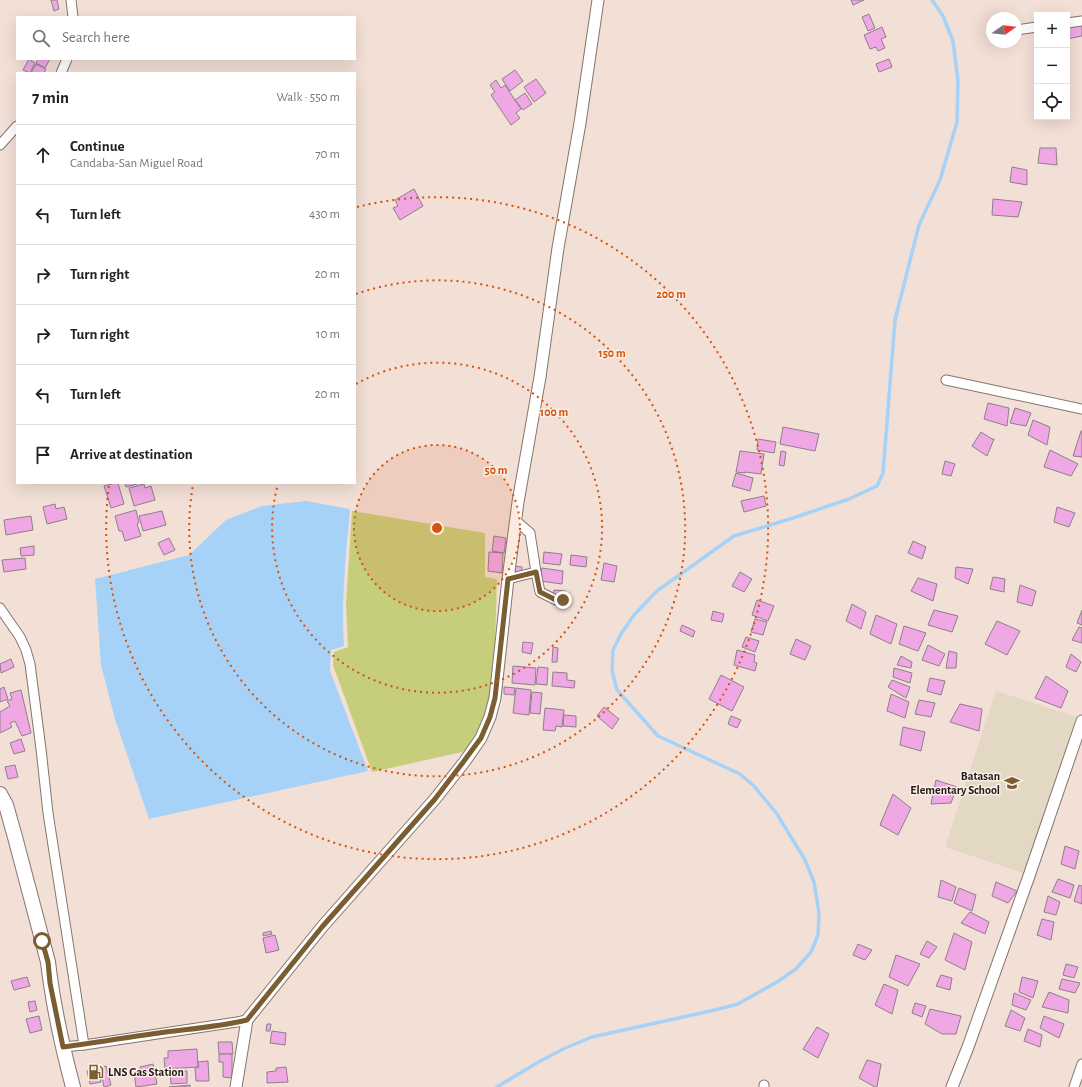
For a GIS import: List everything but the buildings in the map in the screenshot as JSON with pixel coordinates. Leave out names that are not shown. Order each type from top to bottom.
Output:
[{"type":"main road","points":[[0,794],[6,805],[48,962],[50,983],[73,1087]]},
{"type":"street","points":[[71,0],[73,16]]},
{"type":"street","points":[[236,1087],[247,1020],[322,927],[435,799],[481,738],[490,717],[495,698],[508,579],[520,494],[540,377],[558,248],[580,123],[598,0]]},
{"type":"street","points":[[1070,22],[1082,20]]},
{"type":"street","points":[[1022,29],[1034,27]]},
{"type":"street","points":[[61,72],[67,60]]},
{"type":"street","points":[[0,145],[16,127]]},
{"type":"street","points":[[946,380],[1082,409]]},
{"type":"street","points":[[516,521],[530,533],[540,592],[556,600],[563,600]]},
{"type":"street","points":[[508,579],[536,572]]},
{"type":"street","points":[[0,608],[20,637],[30,664],[48,813],[84,1045]]},
{"type":"street","points":[[952,1087],[968,1047],[1029,876],[1082,721]]},
{"type":"street","points":[[63,1047],[247,1020]]},
{"type":"street","points":[[1074,1087],[1082,1064]]},
{"type":"shaded area","name":"Batasan Elementary School","points":[[996,691],[1080,718],[1026,874],[945,847]]},
{"type":"green space","points":[[352,511],[485,533],[485,577],[497,579],[494,676],[490,703],[483,727],[471,750],[372,772],[333,665],[334,652],[348,647],[346,604]]},
{"type":"water","points":[[306,501],[350,509],[344,595],[344,646],[331,650],[330,671],[368,771],[149,819],[115,719],[101,665],[95,579],[189,555],[226,520],[262,506]]},
{"type":"waterway","points":[[497,1087],[563,1049],[592,1037],[738,1004],[777,982],[796,969],[811,952],[818,935],[819,913],[814,882],[805,860],[777,814],[754,786],[740,774],[658,736],[617,690],[612,671],[613,650],[621,634],[634,615],[657,591],[734,536],[849,499],[877,486],[883,473],[895,320],[919,225],[940,180],[957,122],[958,81],[953,41],[943,16],[932,0]]},
{"type":"place","name":"Batasan Elementary School","points":[[1012,783]]},
{"type":"place","name":"LNS Gas Station","points":[[96,1072]]},
{"type":"route","points":[[42,941],[48,962],[50,983],[63,1047],[229,1024],[247,1020],[322,927],[435,799],[481,738],[490,717],[495,698],[508,579],[536,572],[540,592],[556,600],[563,600]]}]
